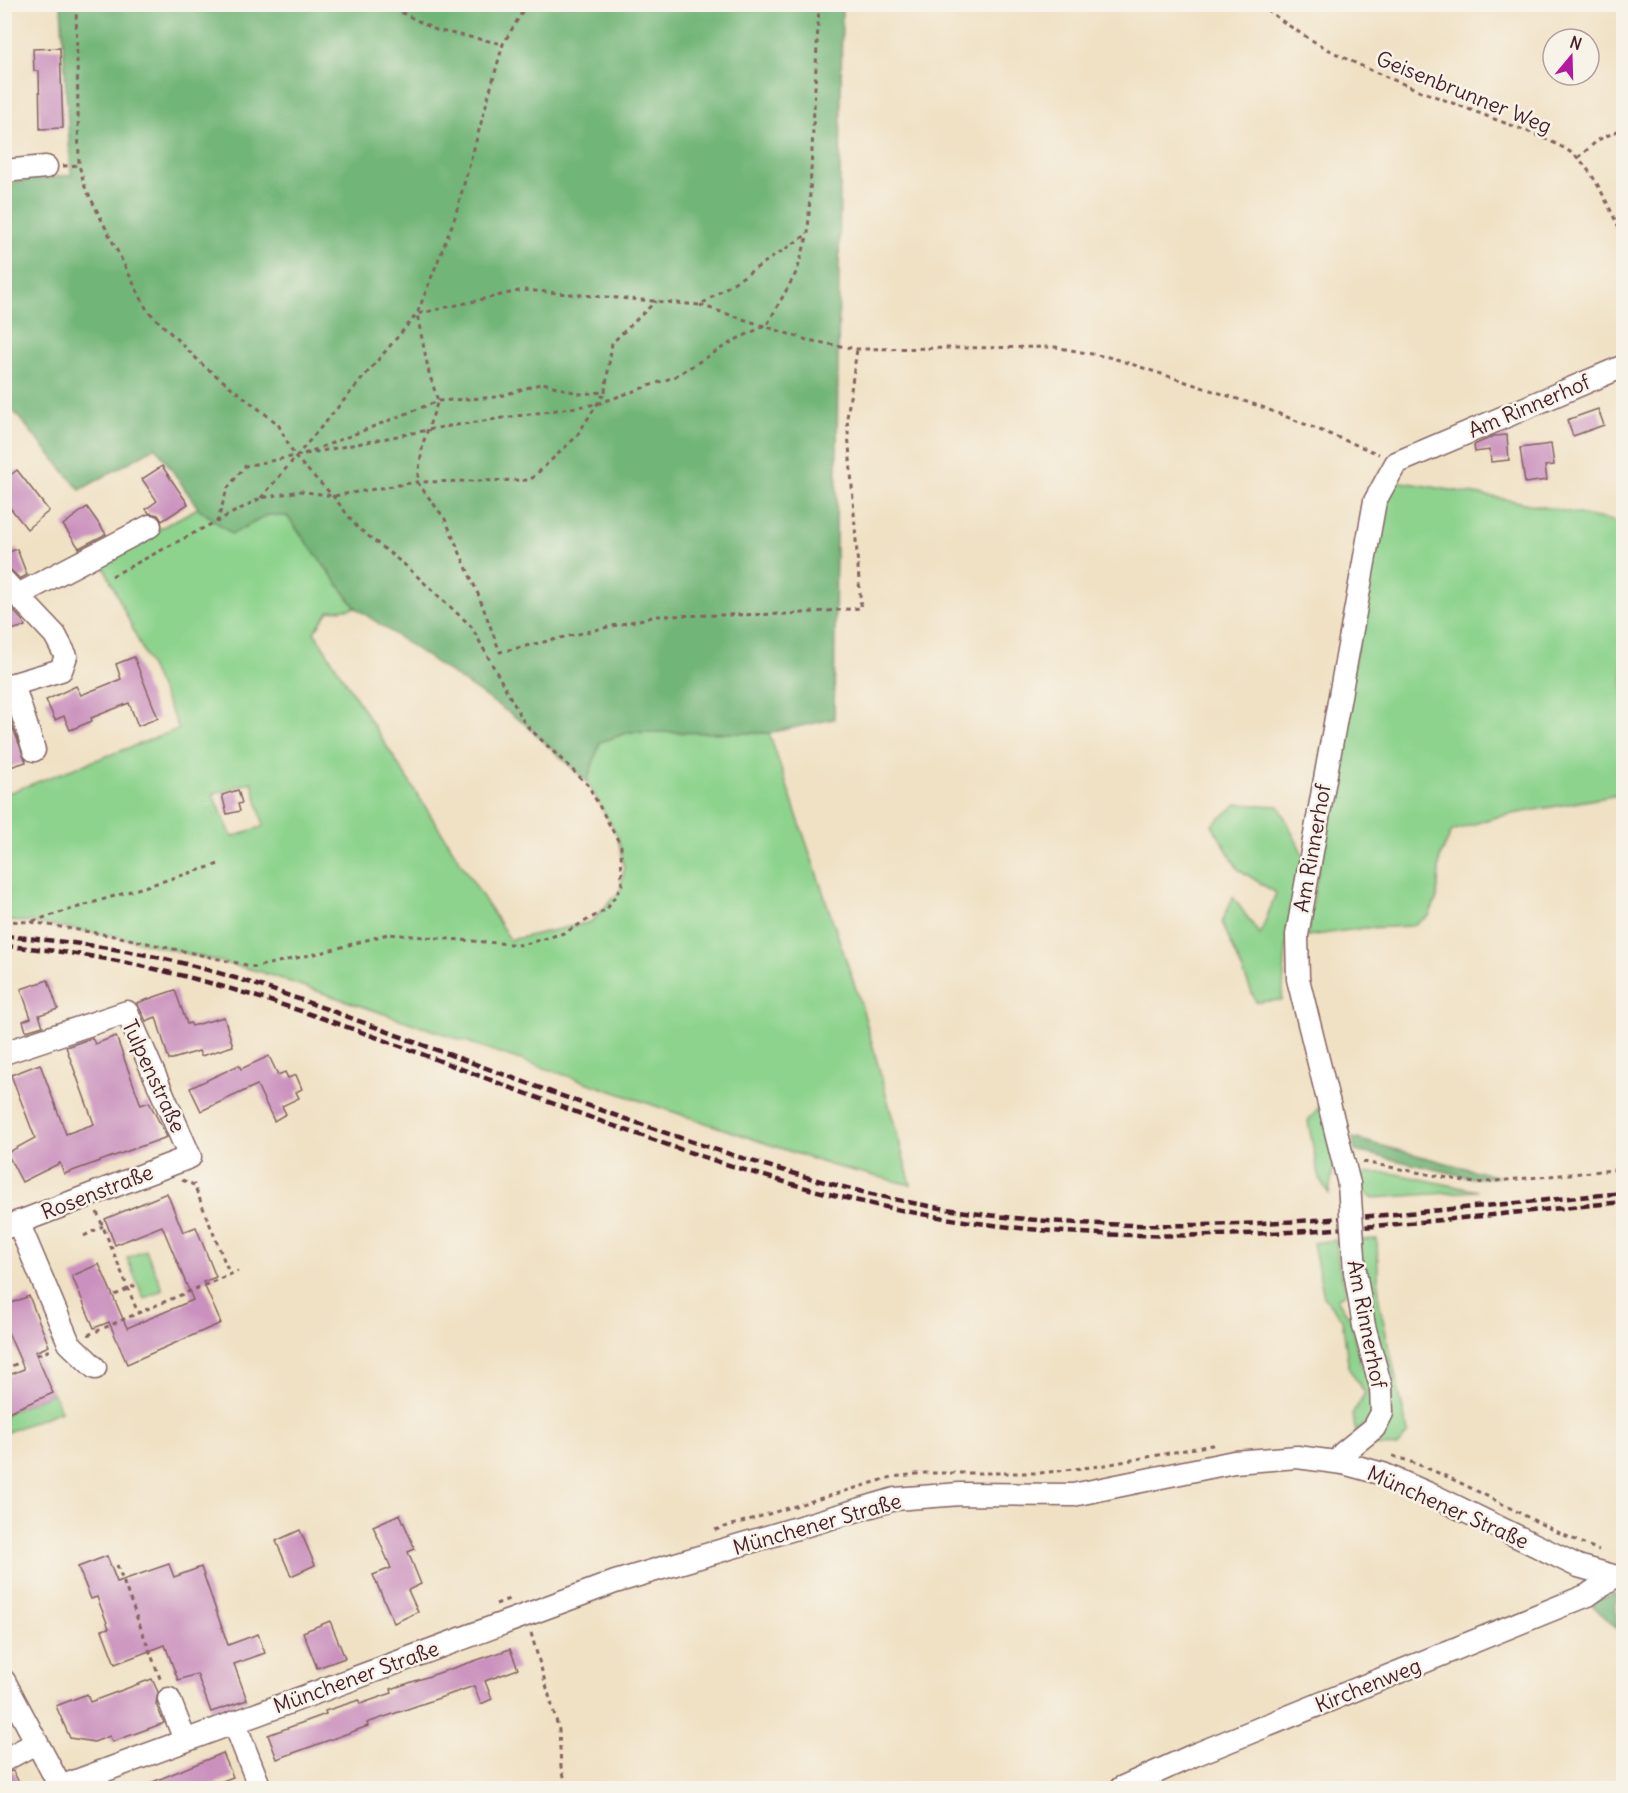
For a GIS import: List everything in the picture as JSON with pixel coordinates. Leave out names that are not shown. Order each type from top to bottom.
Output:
[{"type":"street","points":[[4,171],[46,168]]},
{"type":"street","name":"Am Rinnerhof","points":[[1343,1463],[1343,1453],[1374,1428],[1382,1413],[1381,1387],[1364,1326],[1355,1271],[1349,1184],[1344,1159],[1298,979],[1297,935],[1375,501],[1396,463],[1623,366]]},
{"type":"street","points":[[34,750],[9,686],[62,670],[66,656],[55,635],[11,588],[150,526]]},
{"type":"street","name":"Tulpenstraße","points":[[4,1053],[127,1012],[190,1157]]},
{"type":"street","name":"Rosenstraße","points":[[11,1225],[190,1157]]},
{"type":"street","points":[[11,1225],[57,1348],[95,1368]]},
{"type":"street","name":"Münchener Straße","points":[[60,1788],[615,1582],[895,1500],[960,1494],[1073,1495],[1234,1462],[1286,1458],[1343,1463],[1383,1474],[1434,1496],[1578,1566],[1618,1578]]},
{"type":"street","name":"Kirchenweg","points":[[1120,1788],[1192,1756],[1588,1595],[1618,1578]]},
{"type":"street","points":[[4,1681],[60,1788]]},
{"type":"street","points":[[169,1699],[185,1740]]},
{"type":"street","points":[[234,1722],[260,1788]]},
{"type":"street","points":[[4,1760],[36,1743]]},
{"type":"path","points":[[4,921],[31,922],[120,937],[255,967],[324,952],[388,934],[522,945],[564,933],[607,909],[622,885],[621,846],[588,785],[525,724],[471,626],[406,567],[357,527],[333,496],[295,457],[278,424],[204,366],[147,310],[85,187],[79,165],[76,4]]},
{"type":"path","points":[[385,4],[436,30],[502,44]]},
{"type":"path","points":[[261,498],[417,314],[454,220],[502,44],[527,4]]},
{"type":"path","points":[[217,523],[227,489],[245,466],[428,430],[597,404],[674,377],[735,340],[767,325],[797,271],[808,234],[819,4]]},
{"type":"path","name":"Geisenbrunner Weg","points":[[1260,4],[1308,39],[1361,66],[1514,127],[1578,158]]},
{"type":"path","points":[[1623,128],[1598,140],[1578,158],[1599,190],[1623,238]]},
{"type":"path","points":[[700,305],[808,234]]},
{"type":"path","points":[[417,314],[523,290],[700,305],[767,325],[807,340],[856,349],[1055,347],[1113,358],[1262,407],[1383,456]]},
{"type":"path","points":[[112,576],[261,498],[300,491],[333,496],[417,482],[530,480],[576,437],[605,392],[612,343],[656,301]]},
{"type":"path","points":[[417,314],[429,373],[438,401],[428,430],[417,482],[445,519],[478,594],[500,652],[656,616],[791,614],[861,608],[847,418],[856,349]]},
{"type":"path","points":[[295,457],[438,401],[497,396],[543,383],[580,394],[605,392]]},
{"type":"path","points":[[31,922],[219,864]]},
{"type":"path","points":[[1344,1159],[1475,1183],[1623,1169]]},
{"type":"path","points":[[179,1179],[194,1185],[230,1275]]},
{"type":"path","points":[[89,1194],[138,1313]]},
{"type":"path","points":[[84,1236],[103,1226]]},
{"type":"path","points":[[37,1355],[238,1271]]},
{"type":"path","points":[[116,1295],[138,1284]]},
{"type":"path","points":[[4,1369],[21,1362]]},
{"type":"path","points":[[117,1565],[169,1699]]},
{"type":"path","points":[[525,1614],[559,1730],[561,1767],[568,1788]]},
{"type":"green space","points":[[61,5],[842,5],[834,719],[769,733],[629,732],[600,742],[587,782],[525,724],[356,608],[287,516],[268,515],[232,534],[198,508],[156,447],[80,490],[5,401],[4,183],[71,175]]},
{"type":"green space","points":[[1396,481],[1505,499],[1623,523],[1623,794],[1496,817],[1452,831],[1440,857],[1437,898],[1429,916],[1411,926],[1365,928],[1307,936],[1381,507]]},
{"type":"green space","points":[[198,508],[232,534],[268,515],[287,516],[356,608],[329,611],[314,632],[510,940],[591,922],[620,891],[624,869],[618,837],[587,782],[600,742],[630,732],[769,733],[862,1007],[911,1185],[830,1165],[261,972],[120,937],[31,922],[5,921],[5,794],[179,729],[101,560]],"holes":[[[252,782],[264,826],[232,837],[213,794]]]},
{"type":"green space","points":[[1237,804],[1279,806],[1304,857],[1287,940],[1282,1000],[1256,1002],[1222,922],[1233,897],[1260,935],[1276,893],[1238,869],[1212,825]]},
{"type":"green space","points":[[1323,1102],[1334,1163],[1329,1194],[1319,1178],[1308,1121]]},
{"type":"green space","points":[[1353,1138],[1499,1177],[1473,1178],[1355,1151]]},
{"type":"green space","points":[[1367,1173],[1392,1173],[1478,1191],[1372,1198],[1352,1184]]},
{"type":"green space","points":[[1377,1239],[1379,1301],[1408,1433],[1397,1447],[1361,1445],[1387,1422],[1359,1271],[1358,1240]]},
{"type":"green space","points":[[1336,1240],[1339,1267],[1347,1292],[1337,1299],[1351,1320],[1360,1362],[1377,1397],[1369,1422],[1356,1432],[1352,1415],[1365,1393],[1349,1369],[1342,1319],[1324,1297],[1313,1243]]},
{"type":"green space","points":[[146,1250],[163,1290],[144,1299],[127,1258]]},
{"type":"green space","points":[[53,1393],[61,1411],[5,1433],[5,1414]]},
{"type":"green space","points":[[1616,1593],[1616,1628],[1589,1602]]},
{"type":"building","points":[[60,48],[63,128],[40,129],[39,71],[34,71],[33,49]]},
{"type":"building","points":[[1598,409],[1604,425],[1573,436],[1567,420]]},
{"type":"building","points":[[1507,435],[1509,460],[1491,462],[1490,450],[1475,452],[1474,445],[1494,436]]},
{"type":"building","points":[[1551,444],[1554,465],[1545,466],[1547,480],[1525,483],[1520,448]]},
{"type":"building","points":[[162,466],[188,504],[162,521],[158,515],[149,513],[146,509],[157,501],[142,479]]},
{"type":"building","points":[[17,470],[49,511],[27,529],[4,500],[4,480]]},
{"type":"building","points":[[87,507],[106,534],[79,548],[63,525]]},
{"type":"building","points":[[17,549],[27,575],[20,579],[9,568],[4,558],[4,554]]},
{"type":"building","points":[[4,601],[23,621],[25,626],[4,632]]},
{"type":"building","points":[[134,657],[158,718],[138,726],[129,703],[91,718],[92,721],[70,730],[64,716],[55,720],[46,700],[76,686],[81,695],[121,679],[116,664]]},
{"type":"building","points":[[4,705],[26,762],[4,769]]},
{"type":"building","points":[[238,790],[242,803],[238,804],[240,811],[227,814],[222,795]]},
{"type":"building","points":[[48,980],[58,1009],[39,1015],[43,1026],[26,1031],[23,1021],[31,1018],[21,989]]},
{"type":"building","points":[[175,990],[187,1024],[190,1023],[192,1026],[224,1017],[233,1046],[201,1056],[199,1051],[169,1060],[156,1017],[146,1021],[137,1003]]},
{"type":"building","points":[[116,1036],[141,1105],[149,1102],[167,1137],[64,1174],[60,1163],[22,1182],[7,1153],[35,1138],[11,1075],[40,1064],[66,1134],[94,1124],[66,1047],[92,1038],[95,1044]]},
{"type":"building","points":[[269,1056],[278,1075],[285,1072],[288,1078],[296,1075],[302,1089],[296,1092],[299,1098],[282,1106],[286,1114],[274,1121],[257,1085],[201,1111],[190,1088],[239,1065],[241,1069]]},
{"type":"building","points":[[167,1193],[183,1232],[196,1227],[216,1277],[203,1282],[221,1323],[127,1364],[109,1322],[94,1328],[72,1276],[99,1264],[127,1328],[193,1300],[162,1226],[115,1245],[105,1219]]},
{"type":"building","points":[[29,1296],[49,1346],[35,1352],[53,1393],[4,1414],[4,1377],[24,1369],[4,1323],[4,1306]]},
{"type":"building","points":[[400,1514],[415,1549],[408,1552],[421,1584],[408,1590],[418,1612],[394,1623],[373,1575],[391,1568],[373,1526]]},
{"type":"building","points":[[300,1530],[315,1565],[291,1576],[276,1541]]},
{"type":"building","points":[[107,1556],[117,1582],[169,1564],[174,1577],[201,1567],[228,1645],[258,1634],[265,1653],[234,1664],[247,1700],[211,1712],[197,1674],[178,1680],[165,1645],[115,1664],[102,1630],[109,1628],[97,1597],[91,1599],[78,1567]]},
{"type":"building","points":[[330,1621],[345,1658],[317,1668],[303,1632]]},
{"type":"building","points":[[510,1649],[518,1669],[485,1681],[492,1699],[481,1704],[474,1686],[367,1723],[368,1726],[277,1759],[268,1735],[326,1714],[325,1711],[359,1700],[360,1704],[392,1693],[391,1689]]},
{"type":"building","points":[[152,1679],[158,1692],[156,1704],[164,1723],[112,1742],[110,1736],[94,1742],[70,1738],[56,1706],[87,1694],[90,1702]]},
{"type":"building","points":[[223,1753],[233,1777],[204,1788],[138,1788]]},
{"type":"building","points":[[13,1771],[22,1788],[4,1788],[4,1773]]},
{"type":"railway","points":[[4,936],[119,950],[216,972],[748,1160],[859,1191],[953,1210],[1048,1221],[1144,1225],[1240,1224],[1336,1219],[1624,1193]]},
{"type":"railway","points":[[4,946],[107,959],[205,982],[351,1028],[706,1158],[850,1199],[970,1222],[1091,1234],[1255,1234],[1378,1226],[1624,1202]]}]
